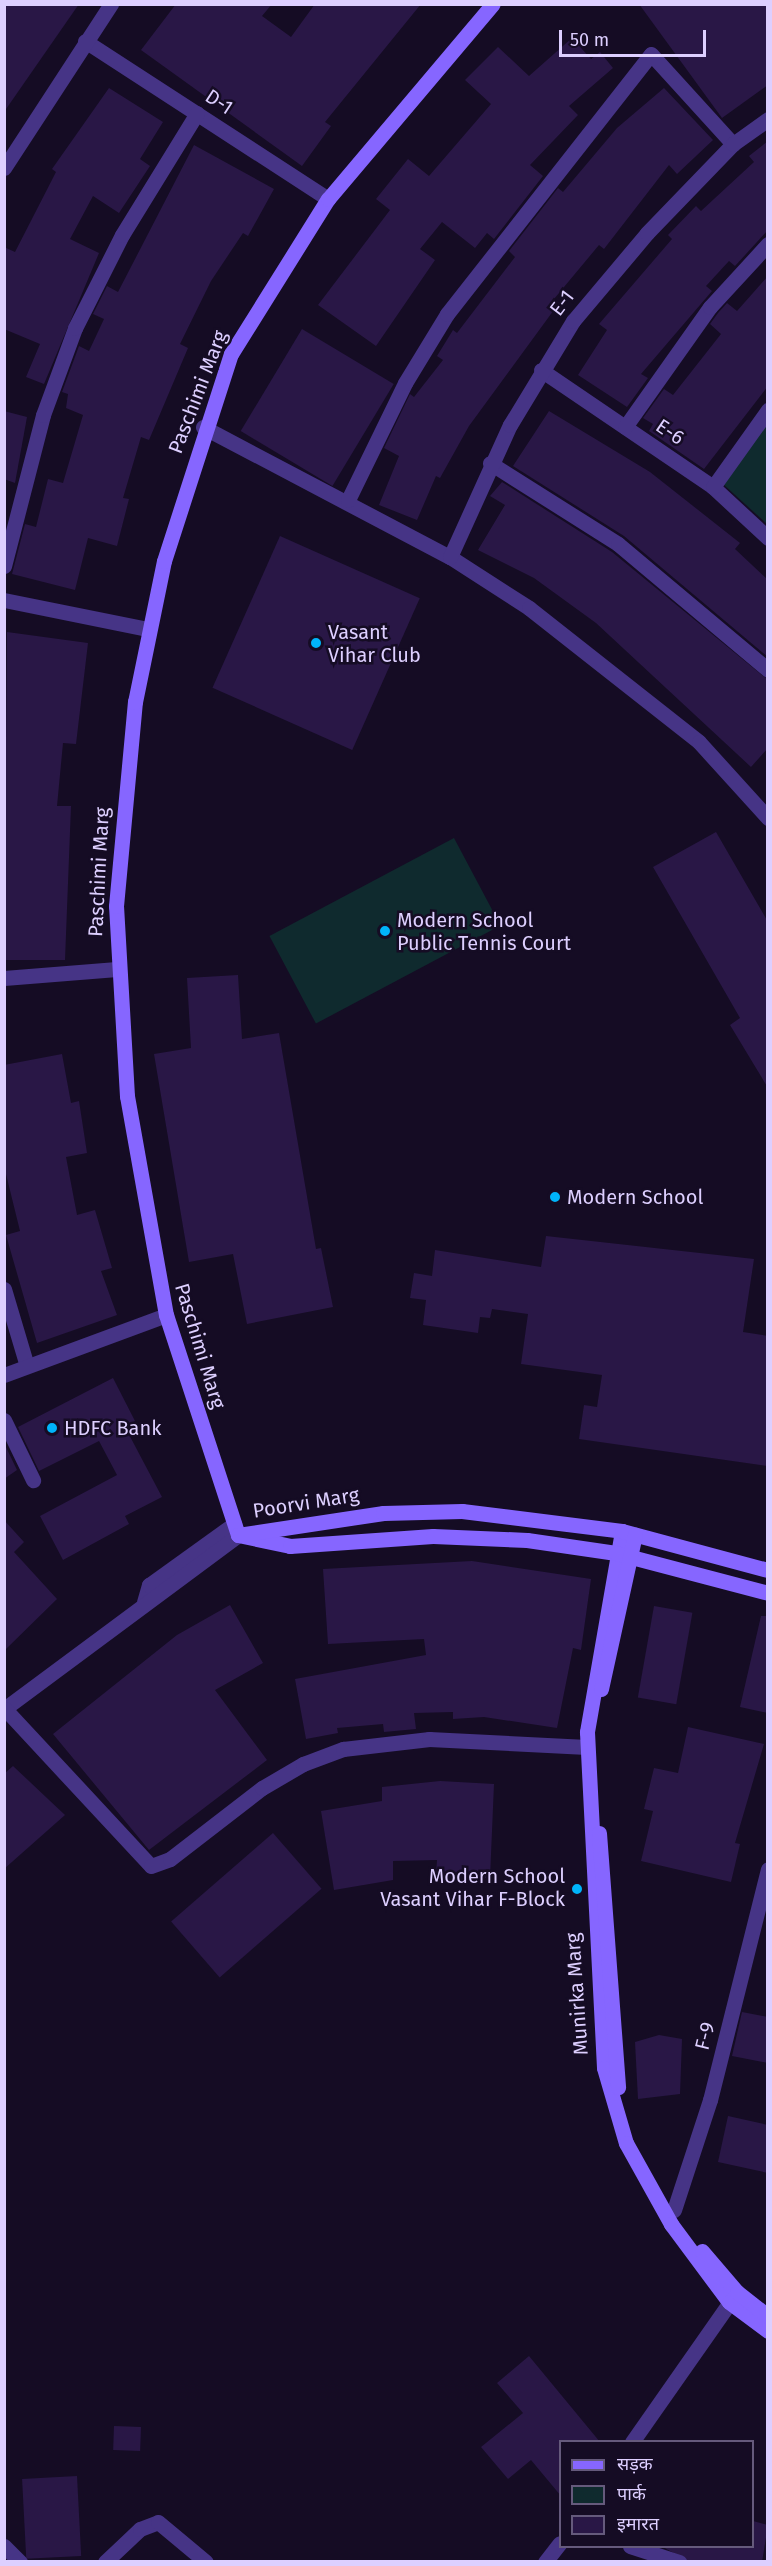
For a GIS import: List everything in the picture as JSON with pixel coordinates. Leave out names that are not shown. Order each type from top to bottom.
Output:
[{"type":"main road","name":"Paschimi Marg","points":[[236,1529],[165,1315],[127,1096],[117,969],[122,809],[148,628],[203,427],[231,354],[328,199],[493,4]]},
{"type":"main road","name":"Poorvi Marg","points":[[236,1529],[426,1510],[628,1533],[768,1570]]},
{"type":"main road","name":"Poorvi Marg","points":[[236,1529],[290,1546],[484,1536],[623,1556],[768,1593]]},
{"type":"main road","name":"Munirka Marg","points":[[628,1533],[596,1659],[587,1747],[598,2031],[615,2113],[671,2224],[733,2297],[768,2331]]},
{"type":"main road","name":"Munirka Marg","points":[[623,1556],[597,1734],[611,2042],[625,2118],[674,2210],[733,2297],[768,2316]]},
{"type":"street","points":[[4,168],[111,4]]},
{"type":"street","name":"D-1","points":[[85,41],[328,199]]},
{"type":"street","points":[[348,500],[405,383],[447,315],[651,54],[733,144]]},
{"type":"street","points":[[4,566],[43,415],[75,328],[122,235],[197,113]]},
{"type":"street","name":"E-1","points":[[450,557],[490,463],[541,370],[606,280],[733,144],[768,118]]},
{"type":"street","points":[[625,427],[710,307],[768,244]]},
{"type":"street","name":"E-6","points":[[541,370],[713,487],[768,538]]},
{"type":"street","points":[[713,487],[768,410]]},
{"type":"street","points":[[203,427],[348,500],[450,557],[627,680],[732,774],[768,818]]},
{"type":"street","points":[[490,463],[627,551],[768,670]]},
{"type":"street","points":[[4,600],[148,628]]},
{"type":"street","points":[[4,978],[117,969]]},
{"type":"street","points":[[4,1289],[27,1366]]},
{"type":"street","points":[[4,1375],[165,1315]]},
{"type":"street","points":[[4,1420],[33,1480]]},
{"type":"street","points":[[236,1529],[149,1585],[144,1602],[5,1709],[151,1866],[170,1859],[262,1788],[344,1749],[429,1739],[587,1747]]},
{"type":"street","name":"F-9","points":[[674,2210],[710,2100],[768,1869]]},
{"type":"street","points":[[633,2440],[733,2297]]},
{"type":"street","points":[[105,2562],[140,2529],[158,2522],[206,2562]]},
{"type":"street","points":[[545,2562],[559,2545]]},
{"type":"street","points":[[4,2546],[20,2562]]},
{"type":"street","points":[[633,2548],[678,2562]]},
{"type":"green space","points":[[767,422],[767,524],[723,484]]},
{"type":"green space","name":"Modern School Public Tennis Court","points":[[454,838],[500,925],[316,1024],[269,936]]},
{"type":"building","points":[[4,4],[79,4],[4,112]]},
{"type":"building","points":[[176,4],[272,4],[262,16],[291,37],[315,4],[421,4],[325,122],[331,126],[302,166],[141,50]]},
{"type":"building","points":[[639,4],[768,4],[768,85],[722,118]]},
{"type":"building","points":[[572,38],[591,59],[600,52],[613,68],[569,106],[578,115],[530,165],[543,176],[494,239],[487,233],[475,248],[442,222],[420,249],[435,260],[376,346],[318,305],[390,210],[376,199],[408,159],[429,176],[491,104],[465,80],[498,47],[529,76]]},
{"type":"building","points":[[109,88],[163,122],[140,159],[150,166],[119,213],[93,196],[70,239],[99,253],[44,384],[26,377],[40,344],[4,329],[4,247],[15,252],[56,172],[52,169]]},
{"type":"building","points":[[664,88],[713,140],[677,174],[669,165],[604,249],[599,245],[554,299],[559,303],[469,426],[440,478],[436,476],[417,520],[379,505],[399,456],[384,448],[410,394],[414,397],[443,360],[437,356],[453,330],[457,333],[515,257],[509,251],[558,188],[563,192],[617,128]]},
{"type":"building","points":[[768,141],[768,230],[735,266],[729,261],[706,286],[712,291],[641,374],[648,378],[627,407],[578,375],[607,330],[599,324],[672,239],[668,235],[696,206],[701,211],[754,162],[749,156]]},
{"type":"building","points":[[194,145],[274,189],[248,236],[243,233],[211,281],[180,344],[188,348],[149,440],[141,437],[123,498],[129,499],[117,546],[88,538],[75,590],[12,574],[25,524],[36,527],[48,479],[63,483],[83,415],[66,408],[68,394],[62,392],[79,346],[89,351],[104,319],[93,314],[107,286],[118,292]]},
{"type":"building","points":[[768,276],[768,386],[704,469],[649,431],[653,424],[643,418],[664,389],[673,395],[721,334],[710,324],[718,313],[727,303],[737,311]]},
{"type":"building","points":[[302,329],[394,384],[332,486],[241,431]]},
{"type":"building","points":[[4,411],[27,417],[15,483],[4,479]]},
{"type":"building","points":[[549,411],[650,472],[740,543],[735,549],[768,580],[768,657],[624,536],[513,466]]},
{"type":"building","points":[[502,482],[612,552],[768,680],[768,748],[751,767],[596,623],[534,578],[478,550],[505,505],[490,496]]},
{"type":"building","name":"Vasant Vihar Club","points":[[280,536],[420,598],[352,750],[212,688]]},
{"type":"building","points":[[7,632],[88,643],[76,744],[63,743],[57,806],[71,806],[65,960],[4,960]]},
{"type":"building","points":[[716,832],[768,922],[768,1088],[730,1025],[740,1018],[653,867]]},
{"type":"building","points":[[238,975],[242,1039],[279,1033],[316,1249],[321,1248],[333,1307],[247,1324],[233,1254],[189,1262],[154,1054],[191,1048],[187,978]]},
{"type":"building","points":[[62,1054],[71,1103],[79,1101],[87,1153],[66,1157],[77,1215],[95,1210],[112,1268],[101,1271],[117,1315],[37,1343],[6,1235],[20,1231],[4,1166],[4,1065]]},
{"type":"building","points":[[546,1236],[754,1259],[743,1332],[768,1336],[768,1466],[579,1439],[584,1405],[597,1407],[602,1375],[521,1364],[528,1314],[492,1309],[490,1318],[480,1317],[478,1333],[423,1325],[426,1300],[410,1298],[414,1273],[432,1276],[435,1250],[541,1267]]},
{"type":"building","points":[[113,1378],[135,1421],[125,1427],[162,1497],[125,1516],[129,1524],[63,1560],[40,1516],[117,1475],[99,1441],[39,1471],[18,1427]]},
{"type":"building","points":[[4,1443],[17,1470],[4,1479]]},
{"type":"building","points":[[4,1520],[24,1542],[14,1552],[57,1599],[4,1651]]},
{"type":"building","points":[[472,1561],[591,1579],[581,1650],[573,1648],[557,1728],[484,1717],[453,1719],[453,1712],[414,1713],[416,1729],[384,1732],[383,1724],[337,1728],[338,1733],[306,1739],[295,1679],[426,1655],[424,1639],[328,1644],[323,1569]]},
{"type":"building","points":[[230,1605],[263,1663],[215,1690],[267,1760],[149,1850],[53,1734],[177,1635]]},
{"type":"building","points":[[654,1606],[692,1613],[676,1704],[638,1698]]},
{"type":"building","points":[[761,1616],[768,1616],[768,1713],[740,1707]]},
{"type":"building","points":[[688,1727],[764,1744],[735,1843],[740,1844],[731,1882],[641,1861],[653,1811],[644,1809],[654,1768],[678,1773]]},
{"type":"building","points":[[13,1766],[65,1815],[4,1869],[4,1774]]},
{"type":"building","points":[[440,1781],[494,1784],[490,1878],[436,1876],[437,1860],[393,1861],[393,1880],[334,1890],[321,1811],[382,1801],[382,1787]]},
{"type":"building","points":[[273,1833],[322,1889],[220,1977],[171,1922]]},
{"type":"building","points":[[742,2012],[768,2017],[768,2063],[732,2056]]},
{"type":"building","points":[[659,2035],[682,2039],[680,2094],[638,2099],[635,2042]]},
{"type":"building","points":[[728,2116],[768,2125],[768,2173],[718,2162]]},
{"type":"building","points":[[529,2356],[598,2440],[559,2440],[559,2494],[531,2460],[508,2479],[481,2447],[523,2413],[497,2383]]},
{"type":"building","points":[[114,2426],[141,2427],[140,2451],[113,2450]]},
{"type":"building","points":[[77,2476],[81,2556],[26,2559],[22,2479]]},
{"type":"building","points":[[754,2521],[768,2525],[762,2562],[690,2562],[665,2548],[754,2548]]},
{"type":"place","name":"Vasant Vihar Club","points":[[316,643]]},
{"type":"place","name":"Modern School Public Tennis Court","points":[[385,931]]},
{"type":"place","name":"Modern School","points":[[555,1197]]},
{"type":"place","name":"HDFC Bank","points":[[52,1428]]},
{"type":"place","name":"Modern School Vasant Vihar F-Block","points":[[577,1889]]}]
